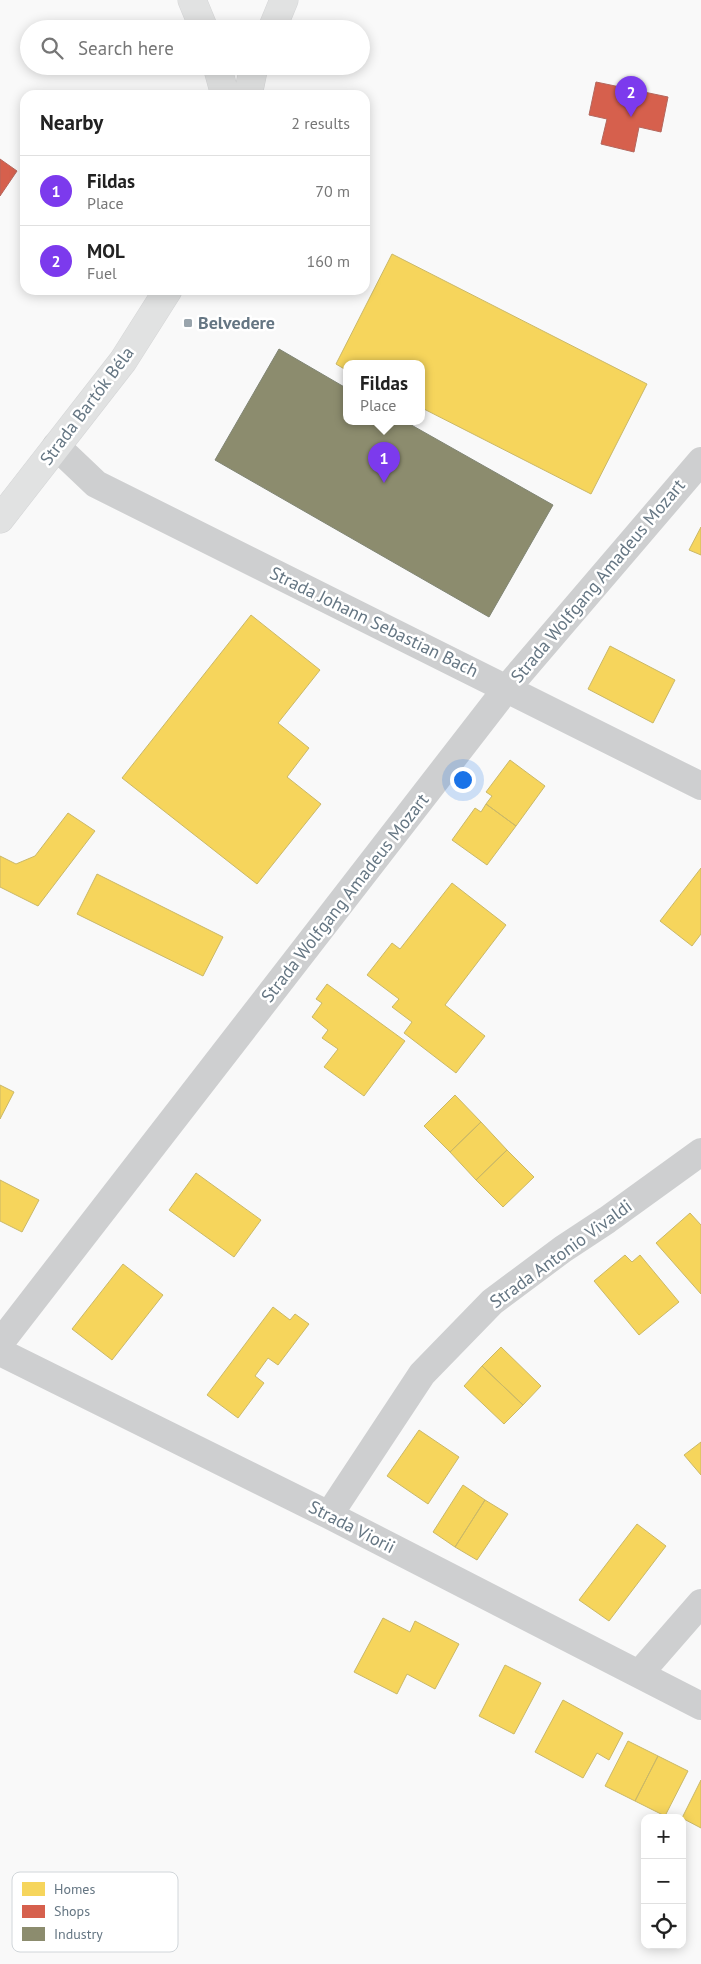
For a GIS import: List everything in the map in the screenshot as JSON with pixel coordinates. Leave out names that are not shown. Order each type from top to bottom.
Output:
[{"type":"main road","points":[[192,0],[200,20]]},
{"type":"main road","points":[[259,20],[262,0]]},
{"type":"main road","points":[[276,20],[284,0]]},
{"type":"main road","points":[[219,75],[224,90]]},
{"type":"main road","name":"Strada Bartók Béla","points":[[0,519],[123,361],[165,295]]},
{"type":"street","name":"Strada Johann Sebastian Bach","points":[[56,446],[96,484],[701,786]]},
{"type":"street","name":"Strada Wolfgang Amadeus Mozart","points":[[0,1343],[507,688],[701,461]]},
{"type":"street","name":"Strada Antonio Vivaldi","points":[[329,1515],[422,1374],[492,1302],[533,1270],[607,1220],[701,1152]]},
{"type":"street","name":"Strada Viorii","points":[[0,1352],[329,1515],[701,1706]]},
{"type":"street","points":[[639,1674],[701,1603]]},
{"type":"building: Homes","points":[[392,254],[647,384],[591,494],[425,410],[425,360],[343,360],[343,368],[336,364]]},
{"type":"building: Homes","points":[[701,527],[701,555],[689,550]]},
{"type":"building: Homes","points":[[251,615],[320,670],[278,723],[309,748],[287,777],[321,804],[257,884],[122,778]]},
{"type":"building: Homes","points":[[610,646],[675,680],[653,723],[588,689]]},
{"type":"building: Homes","points":[[510,760],[545,786],[516,826],[486,804],[492,796],[486,792]]},
{"type":"building: Homes","points":[[486,804],[516,826],[487,865],[452,840],[475,808],[481,812]]},
{"type":"building: Homes","points":[[68,813],[95,831],[38,906],[0,887],[0,856],[16,864],[35,856]]},
{"type":"building: Homes","points":[[701,868],[701,934],[692,946],[660,921]]},
{"type":"building: Homes","points":[[97,874],[223,937],[203,976],[77,914]]},
{"type":"building: Homes","points":[[452,883],[506,925],[445,1005],[485,1036],[456,1073],[404,1033],[412,1022],[392,1007],[399,999],[367,975],[392,943],[400,949]]},
{"type":"building: Homes","points":[[327,984],[405,1041],[364,1096],[324,1067],[338,1049],[322,1038],[328,1030],[312,1017],[322,1003],[316,999]]},
{"type":"building: Homes","points":[[0,1085],[14,1092],[0,1119]]},
{"type":"building: Homes","points":[[455,1095],[481,1122],[450,1152],[424,1126]]},
{"type":"building: Homes","points":[[481,1122],[507,1150],[476,1180],[450,1152]]},
{"type":"building: Homes","points":[[507,1150],[534,1177],[503,1207],[476,1180]]},
{"type":"building: Homes","points":[[196,1173],[261,1220],[234,1257],[169,1210]]},
{"type":"building: Homes","points":[[0,1180],[39,1200],[22,1232],[0,1221]]},
{"type":"building: Homes","points":[[690,1213],[701,1225],[701,1294],[656,1243]]},
{"type":"building: Homes","points":[[625,1255],[632,1262],[640,1255],[679,1302],[639,1335],[594,1281]]},
{"type":"building: Homes","points":[[123,1264],[163,1295],[112,1360],[72,1329]]},
{"type":"building: Homes","points":[[273,1307],[290,1320],[295,1314],[309,1324],[278,1365],[268,1358],[255,1376],[264,1383],[238,1418],[207,1395]]},
{"type":"building: Homes","points":[[501,1347],[541,1386],[523,1405],[482,1366]]},
{"type":"building: Homes","points":[[482,1366],[523,1405],[504,1424],[464,1386]]},
{"type":"building: Homes","points":[[419,1430],[459,1457],[428,1504],[387,1476]]},
{"type":"building: Homes","points":[[701,1442],[701,1475],[684,1455]]},
{"type":"building: Homes","points":[[463,1485],[485,1500],[455,1547],[433,1532]]},
{"type":"building: Homes","points":[[485,1500],[508,1514],[477,1560],[455,1547]]},
{"type":"building: Homes","points":[[637,1524],[666,1546],[609,1621],[579,1600]]},
{"type":"building: Homes","points":[[383,1618],[410,1632],[415,1621],[459,1644],[435,1689],[407,1674],[397,1694],[354,1672]]},
{"type":"building: Homes","points":[[505,1665],[541,1683],[514,1734],[479,1716]]},
{"type":"building: Homes","points":[[563,1700],[623,1733],[609,1760],[597,1753],[583,1778],[535,1752]]},
{"type":"building: Homes","points":[[628,1741],[658,1756],[635,1801],[605,1786]]},
{"type":"building: Homes","points":[[658,1756],[688,1771],[666,1814],[661,1814],[635,1801]]},
{"type":"building: Homes","points":[[701,1780],[701,1828],[686,1820],[686,1814],[684,1814]]},
{"type":"building: Shops","points":[[596,82],[668,97],[661,132],[639,127],[634,152],[601,144],[607,119],[589,115]]},
{"type":"building: Shops","points":[[0,159],[17,171],[0,196]]},
{"type":"building: Industry","points":[[279,349],[343,386],[343,425],[411,425],[553,505],[489,617],[215,460]]},
{"type":"place","name":"MOL","points":[[631,117]]},
{"type":"place","name":"Belvedere","points":[[188,323]]},
{"type":"place","name":"Fildas","points":[[384,483]]}]
